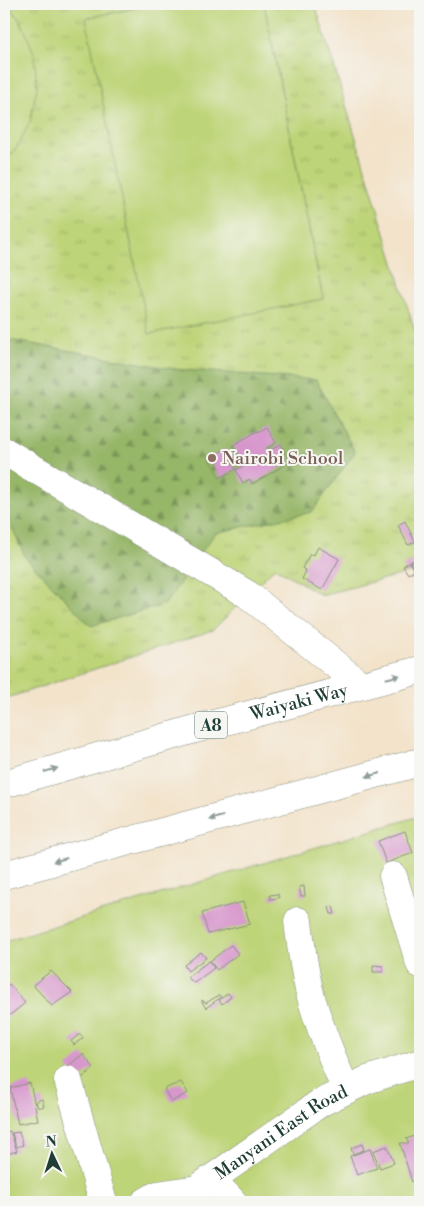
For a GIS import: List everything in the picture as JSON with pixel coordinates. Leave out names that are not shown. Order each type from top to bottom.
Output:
[{"type":"main road","points":[[4,451],[247,594],[361,685]]},
{"type":"main road","name":"Waiyaki Way","points":[[4,784],[195,729],[420,670]]},
{"type":"main road","points":[[4,875],[420,762]]},
{"type":"main road","points":[[393,876],[420,964]]},
{"type":"main road","points":[[298,921],[310,995],[346,1090]]},
{"type":"main road","name":"Manyani East Road","points":[[157,1200],[207,1190],[320,1103],[367,1080],[420,1063]]},
{"type":"main road","points":[[68,1080],[103,1202]]},
{"type":"main road","points":[[207,1190],[234,1202]]},
{"type":"green space","points":[[4,4],[9,4],[23,26],[34,53],[37,87],[30,122],[17,147],[4,162]]},
{"type":"green space","name":"Nairobi School","points":[[9,4],[157,4],[86,18],[323,299],[264,4],[315,4],[420,348],[420,570],[321,595],[275,567],[213,630],[4,699],[4,162],[17,147],[23,26]]},
{"type":"green space","points":[[157,4],[264,4],[323,299],[149,334],[86,18]]},
{"type":"green space","points":[[4,339],[173,369],[316,380],[355,452],[312,512],[215,533],[165,604],[91,626],[25,557],[4,509]]},
{"type":"green space","points":[[420,816],[420,1202],[4,1202],[4,941]]},
{"type":"building","points":[[267,427],[276,443],[267,448],[269,451],[281,444],[290,462],[252,484],[250,479],[243,483],[236,470],[244,466],[233,445]]},
{"type":"building","points":[[225,449],[236,469],[220,478],[209,459]]},
{"type":"building","points":[[405,521],[415,542],[408,545],[398,525]]},
{"type":"building","points":[[318,547],[339,559],[322,590],[302,579],[306,571],[302,568],[310,554],[314,555]]},
{"type":"building","points":[[417,559],[420,568],[415,571],[410,562]]},
{"type":"building","points":[[409,562],[414,571],[408,574],[403,566]]},
{"type":"building","points":[[420,830],[420,843],[416,831]]},
{"type":"building","points":[[405,831],[413,853],[386,863],[378,841]]},
{"type":"building","points":[[304,886],[305,896],[301,896],[299,887]]},
{"type":"building","points":[[278,894],[279,898],[270,899],[270,895]]},
{"type":"building","points":[[243,902],[250,924],[208,934],[202,913]]},
{"type":"building","points":[[333,906],[335,914],[331,914],[329,907]]},
{"type":"building","points":[[231,945],[238,954],[217,970],[210,961]]},
{"type":"building","points":[[201,952],[206,958],[188,971],[184,965]]},
{"type":"building","points":[[209,961],[214,968],[194,983],[187,977]]},
{"type":"building","points":[[373,965],[383,966],[383,972],[373,972]]},
{"type":"building","points":[[51,971],[72,992],[52,1006],[33,985]]},
{"type":"building","points":[[9,984],[25,1003],[4,1020],[4,988]]},
{"type":"building","points":[[228,993],[231,997],[222,1004],[219,1000]]},
{"type":"building","points":[[219,995],[221,997],[206,1008],[202,1002],[202,1000],[206,1003]]},
{"type":"building","points":[[80,1034],[83,1038],[74,1045],[71,1041]]},
{"type":"building","points":[[83,1054],[94,1068],[78,1081],[67,1067]]},
{"type":"building","points":[[181,1082],[188,1093],[171,1102],[164,1089]]},
{"type":"building","points":[[30,1083],[38,1120],[18,1124],[10,1088]]},
{"type":"building","points":[[42,1099],[44,1106],[38,1108],[36,1101]]},
{"type":"building","points":[[10,1131],[17,1151],[4,1155],[4,1133]]},
{"type":"building","points":[[19,1132],[23,1145],[16,1147],[12,1133]]},
{"type":"building","points":[[420,1134],[420,1179],[412,1182],[400,1143],[409,1143],[406,1139]]},
{"type":"building","points":[[362,1144],[364,1150],[353,1154],[351,1148]]},
{"type":"building","points":[[387,1146],[394,1163],[380,1168],[373,1151]]},
{"type":"building","points":[[370,1149],[377,1168],[357,1175],[350,1156]]},
{"type":"place","name":"Nairobi School","points":[[212,458]]}]
